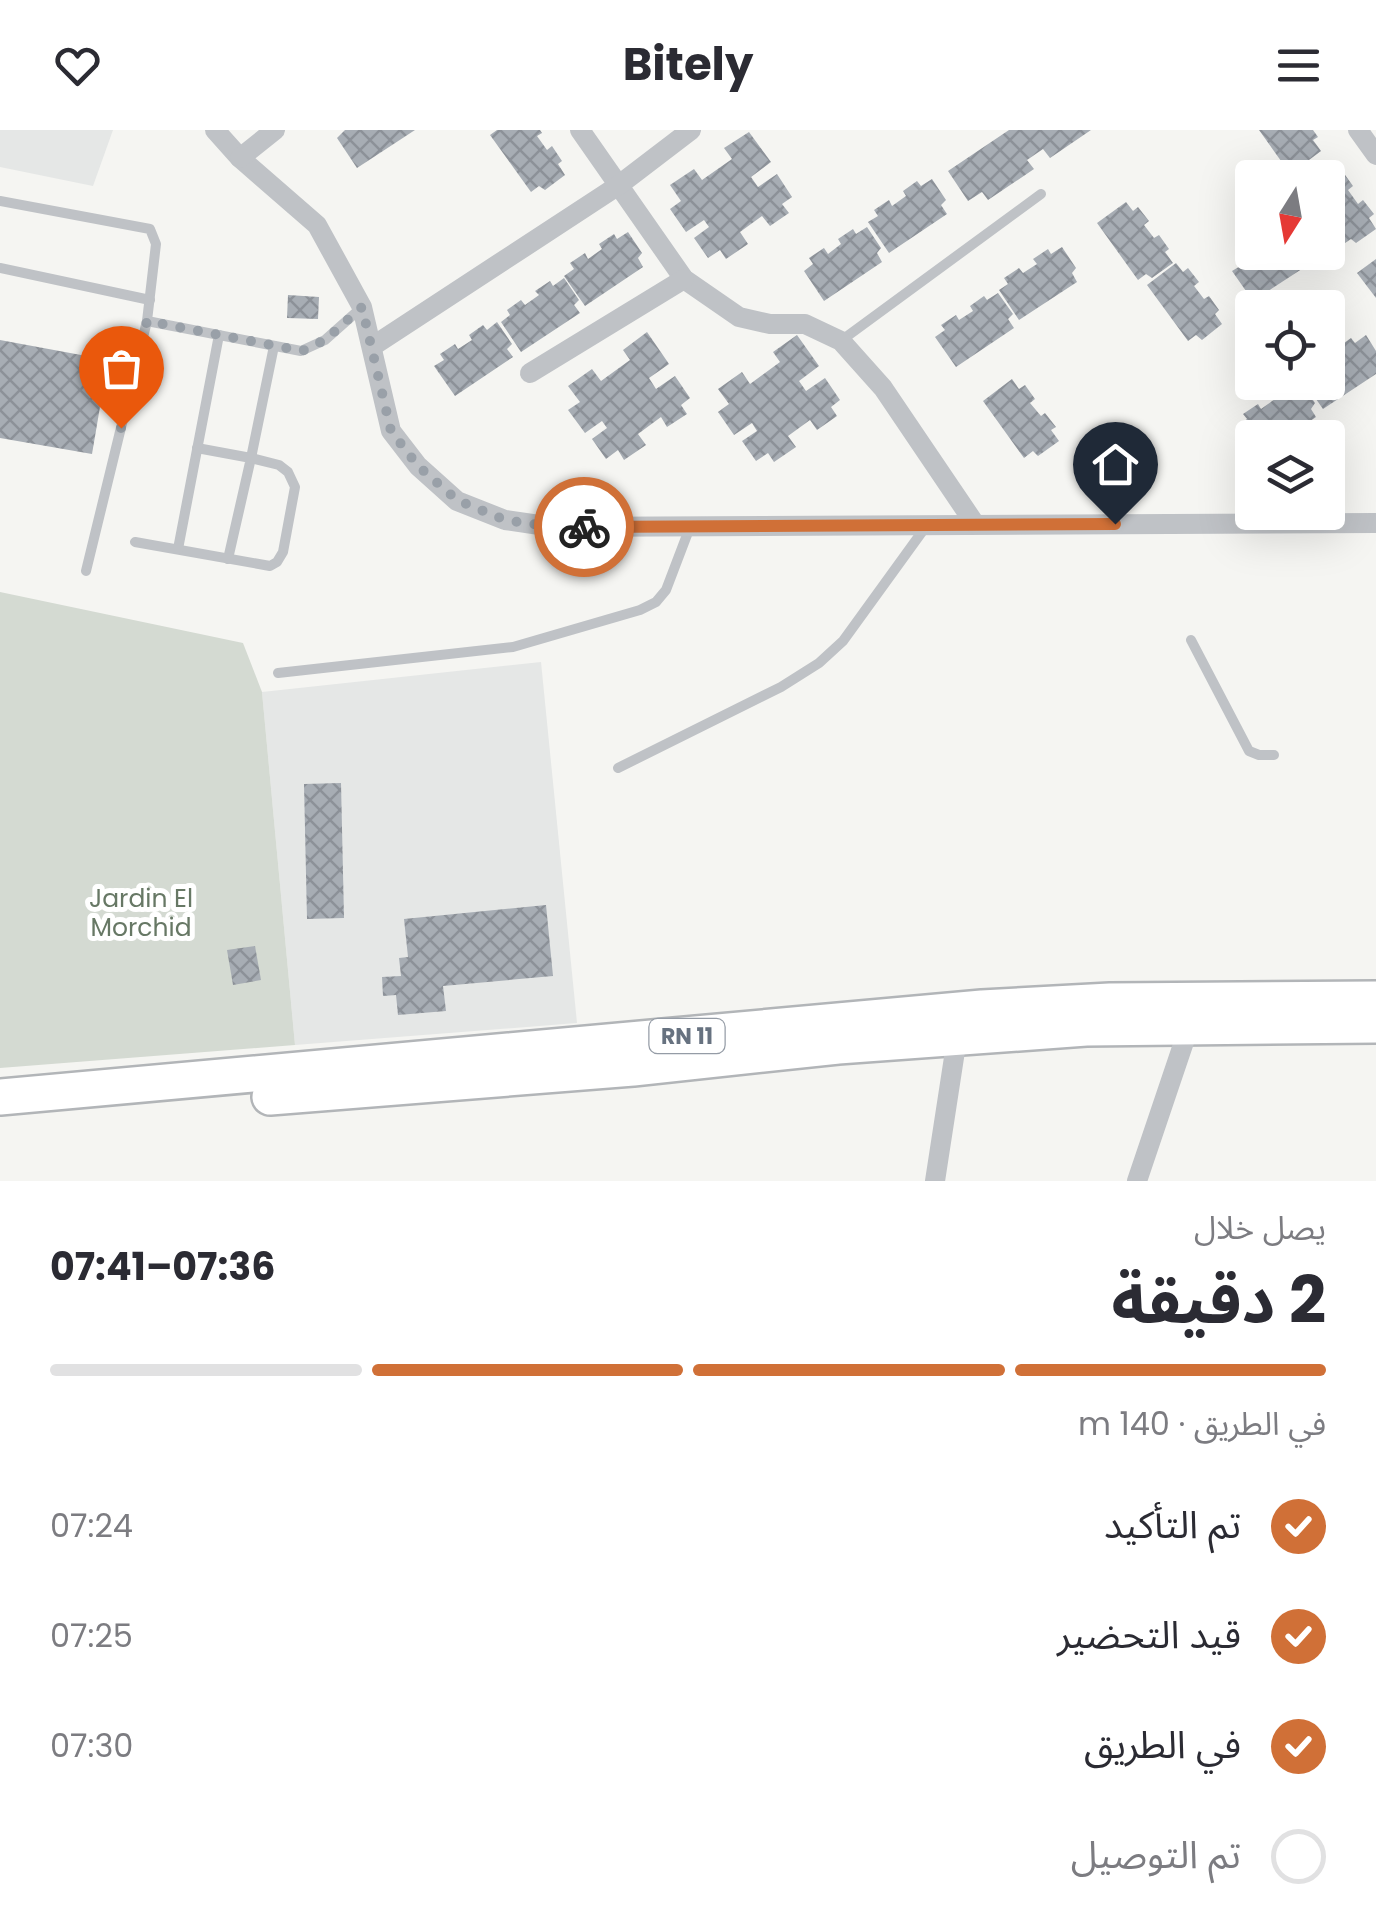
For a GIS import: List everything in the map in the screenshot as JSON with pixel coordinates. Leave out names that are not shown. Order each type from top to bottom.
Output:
[{"type":"highway","name":"RN 11","points":[[0,1097],[982,1008],[1110,1002],[1376,999]]},
{"type":"highway","name":"RN 11","points":[[0,1118],[1086,1028],[1376,1025]]},
{"type":"street","points":[[215,130],[240,158],[317,225],[362,307],[391,431],[418,466],[457,500],[505,520],[553,527],[1376,523]]},
{"type":"street","points":[[240,158],[275,130]]},
{"type":"street","points":[[580,130],[684,279],[738,317],[770,324],[805,324],[841,341],[883,388],[975,524]]},
{"type":"street","points":[[372,346],[619,185],[690,130]]},
{"type":"street","points":[[1358,130],[1376,155]]},
{"type":"street","points":[[530,373],[684,279]]},
{"type":"street","points":[[1137,1181],[1188,1026]]},
{"type":"street","points":[[935,1181],[957,1038]]},
{"type":"lane","points":[[841,341],[1041,194]]},
{"type":"lane","points":[[0,201],[150,230],[156,244],[147,321],[86,571]]},
{"type":"lane","points":[[0,268],[150,300]]},
{"type":"lane","points":[[147,321],[302,351],[325,340],[362,307]]},
{"type":"lane","points":[[178,549],[219,335]]},
{"type":"lane","points":[[228,558],[274,346]]},
{"type":"lane","points":[[134,542],[270,566],[284,552],[295,487],[288,472],[279,465],[197,448]]},
{"type":"lane","points":[[618,768],[782,688],[819,663],[852,630],[926,525]]},
{"type":"lane","points":[[278,673],[513,647],[640,610],[656,602],[666,590],[691,526]]},
{"type":"lane","points":[[1191,640],[1249,750],[1274,755]]},
{"type":"shaded area","points":[[0,130],[113,130],[93,186],[0,167]]},
{"type":"shaded area","points":[[541,662],[577,1023],[295,1045],[262,692]]},
{"type":"green space","name":"Jardin El Morchid","points":[[0,592],[243,643],[262,692],[295,1045],[0,1068]]},
{"type":"building","points":[[345,130],[415,130],[357,168],[337,138]]},
{"type":"building","points":[[497,130],[540,130],[542,133],[537,136],[547,150],[552,146],[565,175],[545,190],[539,186],[531,192],[490,135]]},
{"type":"building","points":[[1009,130],[1091,130],[1050,158],[1043,149],[1027,160],[1034,169],[988,200],[982,192],[968,201],[948,171]]},
{"type":"building","points":[[1259,130],[1313,130],[1318,137],[1313,140],[1321,151],[1309,160],[1280,160]]},
{"type":"building","points":[[749,132],[771,162],[751,177],[758,187],[777,174],[792,197],[782,204],[789,213],[770,226],[762,216],[740,232],[748,244],[726,259],[720,250],[708,258],[694,238],[709,227],[704,220],[686,232],[670,209],[681,201],[670,185],[694,169],[702,180],[732,159],[724,148]]},
{"type":"building","points":[[1345,175],[1353,186],[1348,190],[1358,204],[1363,200],[1374,214],[1369,218],[1376,229],[1356,243],[1351,239],[1345,243]]},
{"type":"building","points":[[932,179],[946,200],[941,205],[947,214],[889,253],[868,222],[878,216],[874,210],[889,200],[892,206],[917,181],[921,186]]},
{"type":"building","points":[[1126,202],[1133,211],[1138,207],[1149,221],[1144,225],[1154,238],[1159,235],[1169,249],[1165,252],[1173,263],[1152,278],[1146,274],[1138,280],[1097,223]]},
{"type":"building","points":[[867,227],[881,248],[877,253],[882,262],[824,301],[804,271],[813,264],[809,258],[824,248],[828,254],[841,244],[838,239],[853,229],[856,234]]},
{"type":"building","points":[[628,232],[642,253],[638,258],[643,267],[585,306],[564,276],[574,269],[570,263],[585,253],[588,259],[602,249],[599,244],[614,234],[617,239]]},
{"type":"building","points":[[1062,247],[1076,268],[1072,273],[1077,282],[1019,320],[999,290],[1008,284],[1004,278],[1019,268],[1023,273],[1037,264],[1033,259],[1048,249],[1051,254]]},
{"type":"building","points":[[1376,259],[1376,298],[1357,273]]},
{"type":"building","points":[[1176,263],[1183,272],[1188,268],[1199,282],[1194,286],[1204,299],[1209,296],[1219,310],[1215,314],[1222,324],[1202,340],[1196,335],[1188,341],[1147,285]]},
{"type":"building","points":[[1300,270],[1270,290],[1245,290],[1232,271]]},
{"type":"building","points":[[564,278],[579,300],[574,305],[580,313],[521,352],[501,322],[510,315],[507,310],[521,300],[525,305],[539,295],[535,291]]},
{"type":"building","points":[[998,293],[1013,314],[1008,319],[1014,328],[956,367],[935,337],[945,330],[941,325],[956,315],[959,320],[973,311],[970,306],[984,296],[987,300]]},
{"type":"building","points":[[288,295],[319,297],[318,319],[287,318]]},
{"type":"building","points":[[497,322],[512,344],[507,349],[513,357],[455,396],[434,366],[444,360],[440,354],[455,344],[458,349],[472,340],[469,335],[483,325],[487,330]]},
{"type":"building","points":[[647,332],[669,364],[649,378],[656,389],[675,376],[690,398],[681,405],[687,414],[667,427],[661,417],[638,434],[646,445],[624,460],[618,450],[606,459],[592,439],[607,428],[602,421],[585,433],[568,410],[580,402],[568,386],[592,369],[601,381],[630,360],[623,350]]},
{"type":"building","points":[[797,335],[819,366],[799,381],[806,391],[825,378],[840,400],[831,407],[837,416],[817,430],[810,420],[788,436],[796,447],[774,462],[768,453],[756,461],[742,441],[757,431],[752,423],[734,435],[718,412],[729,404],[718,389],[742,372],[750,384],[780,362],[773,352]]},
{"type":"building","points":[[1366,335],[1376,351],[1376,374],[1345,394],[1345,342],[1351,338],[1355,343]]},
{"type":"building","points":[[0,340],[108,360],[92,454],[0,438]]},
{"type":"building","points":[[1012,379],[1019,389],[1025,385],[1035,399],[1030,403],[1056,427],[1051,430],[1059,441],[1038,456],[1033,451],[1024,458],[983,401]]},
{"type":"building","points":[[1274,400],[1313,400],[1311,409],[1316,417],[1246,420],[1243,414],[1258,404],[1261,409]]},
{"type":"building","points":[[1317,400],[1337,400],[1323,409]]},
{"type":"building","points":[[1150,442],[1151,465],[1123,466],[1122,443]]},
{"type":"building","points":[[341,783],[344,918],[307,919],[304,784]]},
{"type":"building","points":[[546,905],[553,976],[443,986],[446,1011],[398,1015],[396,995],[383,996],[382,977],[401,976],[399,958],[408,957],[404,919]]},
{"type":"building","points":[[255,946],[261,980],[233,985],[227,950]]},
{"type":"way so far","points":[[121,428],[147,321],[302,351],[325,340],[362,307],[391,431],[418,466],[457,500],[505,520],[584,527]]},
{"type":"route","points":[[584,527],[1115,524]]}]
